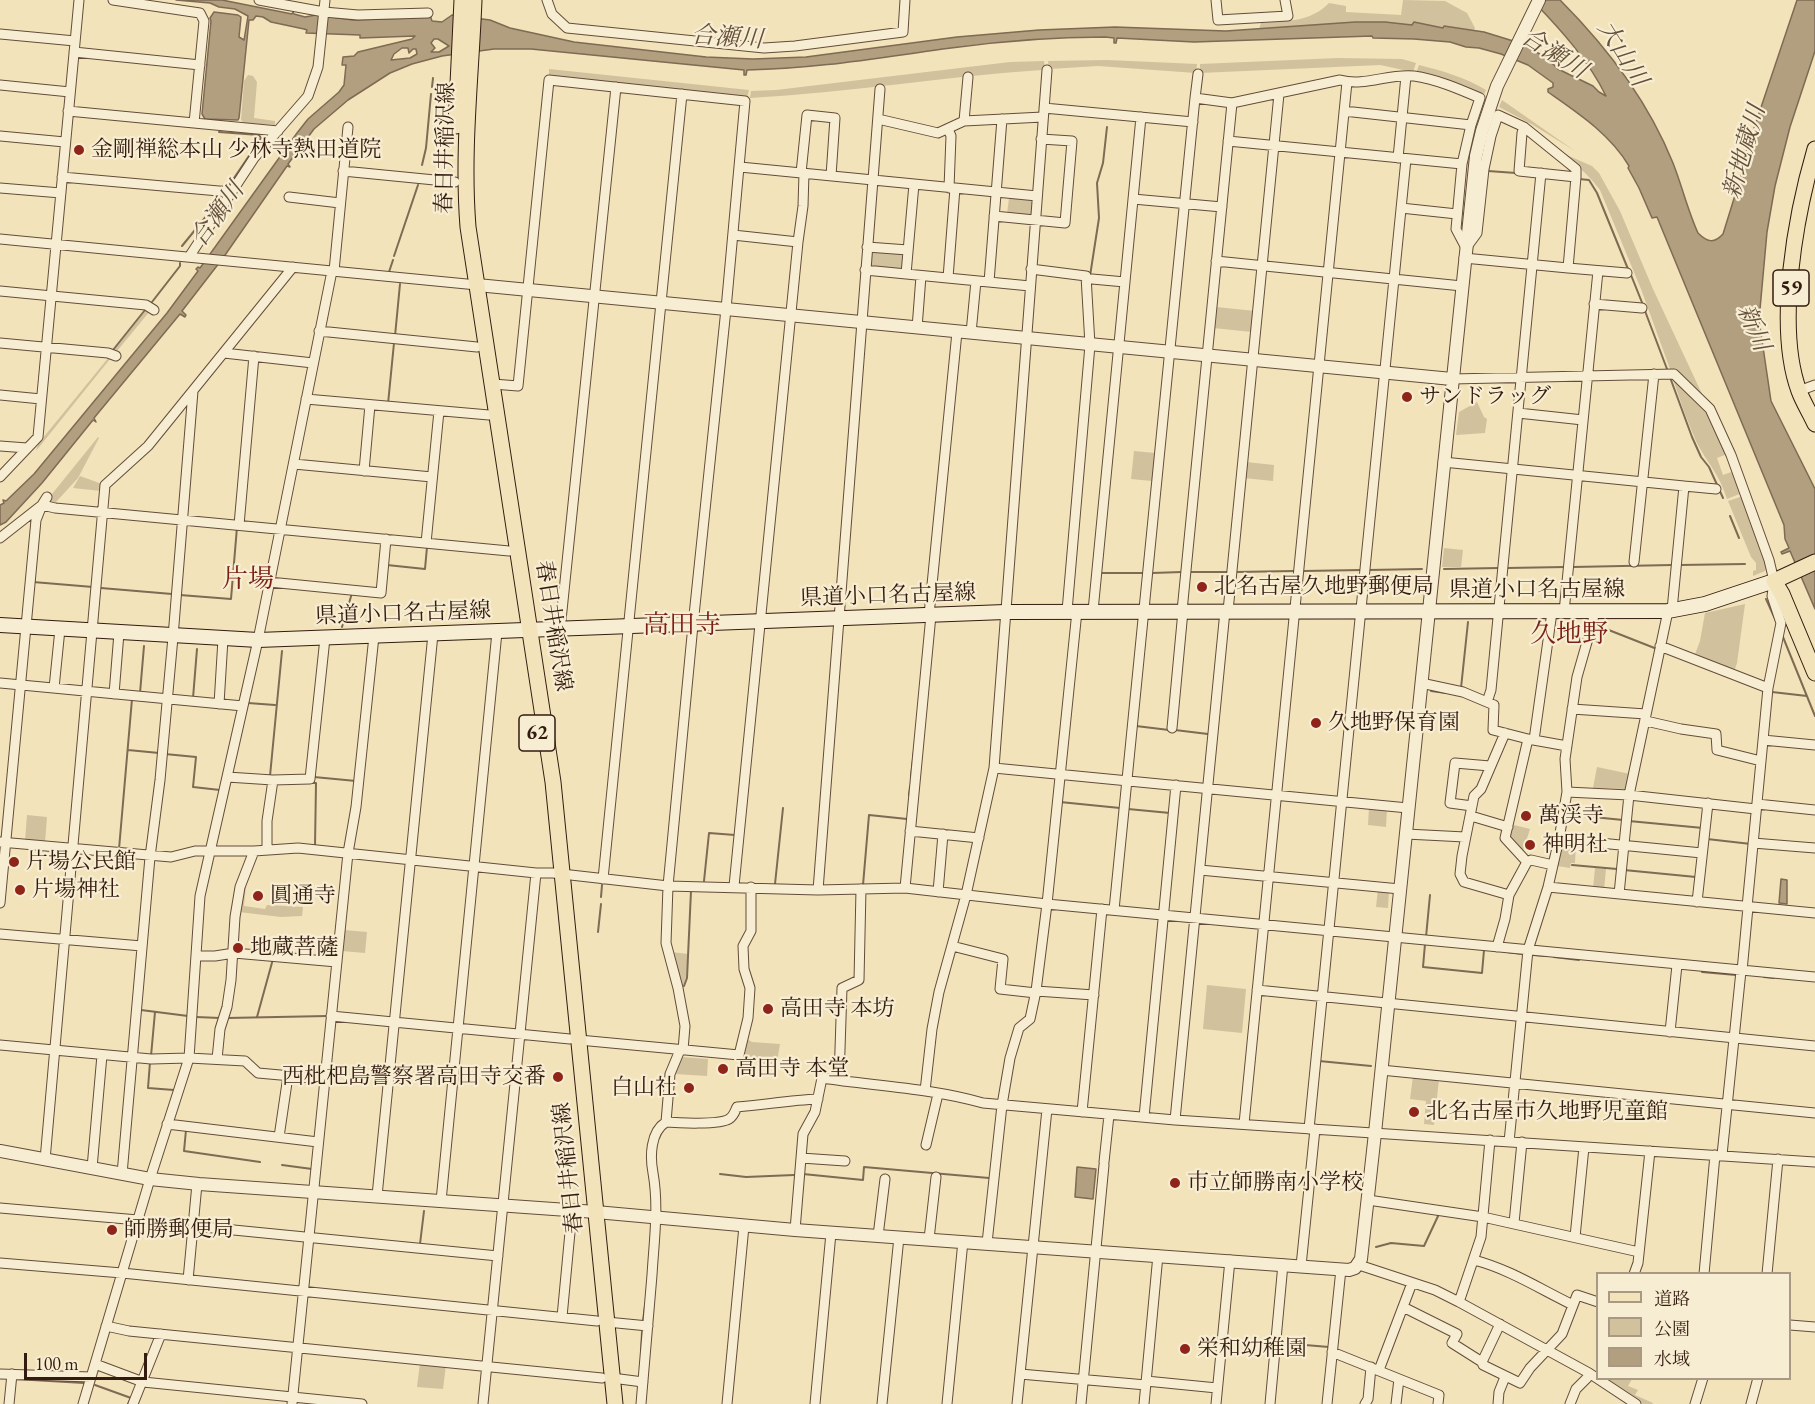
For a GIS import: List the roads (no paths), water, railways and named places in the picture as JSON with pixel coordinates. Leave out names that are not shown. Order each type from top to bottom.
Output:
[{"type":"main road","name":"春日井稲沢線","points":[[462,0],[465,65],[464,183],[477,347],[509,551],[526,630],[553,782],[558,873],[574,1040],[584,1211],[602,1322],[607,1378],[605,1404]]},
{"type":"main road","name":"春日井稲沢線","points":[[474,0],[465,65],[455,182],[459,227],[493,384],[526,630]]},
{"type":"main road","name":"59","points":[[1813,417],[1799,391],[1794,370],[1788,314],[1799,214],[1815,149]]},
{"type":"main road","points":[[1815,562],[1778,579],[1815,673]]},
{"type":"main road","name":"県道小口名古屋線","points":[[0,625],[173,637],[258,640],[1005,612],[1670,611],[1705,604],[1778,579]]},
{"type":"main road","name":"春日井稲沢線","points":[[607,1378],[615,1404]]},
{"type":"street","points":[[0,477],[38,437],[78,0]]},
{"type":"street","points":[[113,0],[146,3],[200,13],[204,21],[194,123]]},
{"type":"street","points":[[259,0],[324,14],[428,13]]},
{"type":"street","points":[[193,257],[230,192],[254,158],[308,96],[318,66],[326,0]]},
{"type":"street","points":[[547,0],[552,14],[567,28],[764,48],[903,32],[905,0]]},
{"type":"street","points":[[1216,0],[1218,20],[1288,16],[1285,0]]},
{"type":"street","points":[[1359,1265],[1389,1004],[1476,156],[1497,86],[1539,0]]},
{"type":"street","points":[[0,34],[75,40]]},
{"type":"street","points":[[74,52],[200,65]]},
{"type":"street","points":[[925,1091],[939,992],[966,895],[994,768],[1047,69]]},
{"type":"street","points":[[1113,910],[1198,74]]},
{"type":"street","points":[[1301,1266],[1322,998],[1401,208],[1402,117],[1406,76]]},
{"type":"street","points":[[1195,98],[1232,103],[1340,80],[1369,82],[1413,76],[1457,88],[1480,98],[1471,124],[1462,164],[1457,214],[1456,229],[1465,253]]},
{"type":"street","points":[[964,121],[968,77]]},
{"type":"street","points":[[493,384],[518,386],[549,80],[745,101],[668,886],[666,943],[685,1026],[682,1050],[670,1074],[666,1122]]},
{"type":"street","points":[[1244,1124],[1347,82]]},
{"type":"street","points":[[0,85],[70,92]]},
{"type":"street","points":[[560,630],[616,87]]},
{"type":"street","points":[[818,890],[880,89]]},
{"type":"street","points":[[603,879],[682,94]]},
{"type":"street","points":[[1175,1120],[1279,94]]},
{"type":"street","points":[[1172,729],[1232,103]]},
{"type":"street","points":[[68,111],[278,131]]},
{"type":"street","points":[[1344,111],[1471,124]]},
{"type":"street","points":[[878,119],[938,133],[964,121],[1002,119],[1043,112],[1193,122]]},
{"type":"street","points":[[734,886],[803,206],[807,115],[835,118],[831,176]]},
{"type":"street","points":[[1465,253],[1477,233],[1484,169],[1498,115],[1524,128],[1576,169],[1568,268]]},
{"type":"street","points":[[1093,611],[1141,117]]},
{"type":"street","points":[[989,282],[1002,119]]},
{"type":"street","points":[[83,1404],[150,1179],[189,1058],[200,896],[258,640],[333,271],[348,127]]},
{"type":"street","points":[[1524,128],[1519,171],[1576,177]]},
{"type":"street","points":[[948,129],[951,136],[952,188],[948,278]]},
{"type":"street","points":[[0,136],[65,142]]},
{"type":"street","points":[[994,216],[1065,223],[1072,141],[1041,139]]},
{"type":"street","points":[[1228,141],[1462,164]]},
{"type":"street","points":[[740,167],[1037,196]]},
{"type":"street","points":[[343,171],[455,182]]},
{"type":"street","points":[[1487,702],[1491,690],[1541,173]]},
{"type":"street","points":[[62,177],[230,192]]},
{"type":"street","points":[[906,274],[914,184]]},
{"type":"street","points":[[0,188],[61,193]]},
{"type":"street","points":[[289,197],[340,203]]},
{"type":"street","points":[[1133,199],[1222,207]]},
{"type":"street","points":[[1401,208],[1457,214]]},
{"type":"street","points":[[733,235],[798,242]]},
{"type":"street","points":[[0,239],[1452,380],[1674,374],[1710,409],[1731,455],[1778,579],[1772,596],[1781,623],[1768,688],[1728,1104],[1704,1272]]},
{"type":"street","points":[[867,247],[908,250]]},
{"type":"street","points":[[1465,253],[1532,265],[1627,273]]},
{"type":"street","points":[[1216,261],[1462,286]]},
{"type":"street","points":[[45,1160],[105,485],[148,446],[293,267]]},
{"type":"street","points":[[987,1243],[1002,1105],[1010,1058],[1019,1028],[1030,1019],[1036,992],[1047,904],[1060,774],[1090,345],[1086,276],[1031,269]]},
{"type":"street","points":[[865,270],[1030,286]]},
{"type":"street","points":[[1527,862],[1505,838],[1531,740],[1558,612],[1577,475],[1598,271]]},
{"type":"street","points":[[917,328],[921,276]]},
{"type":"street","points":[[1092,279],[1125,282]]},
{"type":"street","points":[[971,333],[976,281]]},
{"type":"street","points":[[0,291],[146,304],[154,310]]},
{"type":"street","points":[[1594,304],[1641,308]]},
{"type":"street","points":[[319,332],[477,347]]},
{"type":"street","points":[[905,888],[957,332]]},
{"type":"street","points":[[0,343],[108,353],[116,356]]},
{"type":"street","points":[[224,353],[313,363]]},
{"type":"street","points":[[239,525],[254,357]]},
{"type":"street","points":[[1634,562],[1654,374]]},
{"type":"street","points":[[1799,391],[1815,385]]},
{"type":"street","points":[[122,1174],[150,857],[173,637],[193,391]]},
{"type":"street","points":[[0,395],[41,399]]},
{"type":"street","points":[[306,399],[489,415]]},
{"type":"street","points":[[364,471],[370,405]]},
{"type":"street","points":[[426,543],[439,411]]},
{"type":"street","points":[[1518,413],[1583,420]]},
{"type":"street","points":[[0,446],[27,448]]},
{"type":"street","points":[[1443,462],[1716,489]]},
{"type":"street","points":[[294,464],[432,477]]},
{"type":"street","points":[[1619,894],[1629,795],[1660,646],[1670,611],[1684,486]]},
{"type":"street","points":[[44,501],[103,512],[509,551]]},
{"type":"street","points":[[0,538],[44,501]]},
{"type":"street","points":[[0,903],[3,843],[12,776],[36,520],[44,501]]},
{"type":"street","points":[[269,582],[381,593],[386,539]]},
{"type":"street","points":[[1509,1142],[1528,950],[1548,887],[1559,839],[1567,792],[1565,759],[1577,676],[1594,612]]},
{"type":"street","points":[[54,688],[60,629]]},
{"type":"street","points":[[441,1201],[497,632]]},
{"type":"street","points":[[114,694],[119,633]]},
{"type":"street","points":[[377,1196],[433,634]]},
{"type":"street","points":[[292,1400],[348,853],[356,807],[374,636]]},
{"type":"street","points":[[227,777],[273,780],[310,779],[325,638]]},
{"type":"street","points":[[219,704],[223,639]]},
{"type":"street","points":[[1660,646],[1768,688]]},
{"type":"street","points":[[0,683],[243,706]]},
{"type":"street","points":[[1421,683],[1463,692],[1494,705],[1493,730],[1567,746]]},
{"type":"street","points":[[1572,709],[1646,718],[1681,729],[1716,734],[1716,750],[1761,761]]},
{"type":"street","points":[[1505,733],[1481,789],[1474,796],[1460,874],[1464,882],[1509,895]]},
{"type":"street","points":[[1763,740],[1815,745]]},
{"type":"street","points":[[1490,766],[1455,764],[1450,803],[1508,827]]},
{"type":"street","points":[[994,768],[1408,808]]},
{"type":"street","points":[[0,776],[12,776]]},
{"type":"street","points":[[267,850],[267,821],[273,780]]},
{"type":"street","points":[[1144,1118],[1176,785]]},
{"type":"street","points":[[1567,792],[1815,810]]},
{"type":"street","points":[[1697,902],[1708,803]]},
{"type":"street","points":[[910,831],[979,838]]},
{"type":"street","points":[[938,892],[943,834]]},
{"type":"street","points":[[1406,834],[1465,837]]},
{"type":"street","points":[[1559,839],[1702,853]]},
{"type":"street","points":[[3,843],[150,857],[171,857],[195,851],[298,848],[668,886],[818,890],[905,888],[1047,904],[1815,977]]},
{"type":"street","points":[[1753,843],[1815,848]]},
{"type":"street","points":[[217,1059],[220,1029],[227,1007],[231,980],[235,917],[240,887],[254,851]]},
{"type":"street","points":[[1497,947],[1509,895],[1527,862],[1531,860],[1553,865]]},
{"type":"street","points":[[1200,870],[1400,889]]},
{"type":"street","points":[[483,1404],[536,873]]},
{"type":"street","points":[[331,1016],[739,1055],[748,1018],[750,988],[744,969],[743,946],[751,931],[751,887]]},
{"type":"street","points":[[1548,887],[1815,913]]},
{"type":"street","points":[[839,1080],[842,988],[859,980],[861,889]]},
{"type":"street","points":[[1082,1112],[1102,909]]},
{"type":"street","points":[[0,934],[142,946]]},
{"type":"street","points":[[952,946],[1003,959],[1000,989],[1094,995]]},
{"type":"street","points":[[196,956],[234,953],[337,962]]},
{"type":"street","points":[[1670,1032],[1677,965]]},
{"type":"street","points":[[1257,990],[1815,1046]]},
{"type":"street","points":[[0,1045],[133,1058],[245,1061],[258,1073],[325,1079]]},
{"type":"street","points":[[92,1168],[102,1055]]},
{"type":"street","points":[[1381,1070],[1815,1113]]},
{"type":"street","points":[[279,1137],[288,1076]]},
{"type":"street","points":[[795,1230],[803,1134],[815,1112],[822,1078],[925,1091],[983,1103],[1144,1118],[1815,1162]]},
{"type":"street","points":[[926,1144],[939,1094]]},
{"type":"street","points":[[641,1404],[656,1218],[651,1159],[655,1135],[661,1125],[666,1122],[689,1124],[726,1120],[734,1115],[737,1107],[761,1106],[786,1100],[818,1100]]},
{"type":"street","points":[[1017,1404],[1047,1109]]},
{"type":"street","points":[[1081,1404],[1109,1115]]},
{"type":"street","points":[[167,1124],[318,1142]]},
{"type":"street","points":[[1459,1302],[1481,1237],[1490,1140]]},
{"type":"street","points":[[1514,1223],[1522,1142]]},
{"type":"street","points":[[1575,1237],[1584,1146]]},
{"type":"street","points":[[0,1151],[150,1179],[197,1184],[584,1211],[831,1233],[1349,1270],[1359,1265],[1436,1290],[1594,1376]]},
{"type":"street","points":[[1636,1272],[1650,1151]]},
{"type":"street","points":[[801,1158],[845,1161]]},
{"type":"street","points":[[1767,1272],[1778,1159]]},
{"type":"street","points":[[929,1239],[936,1176]]},
{"type":"street","points":[[878,1236],[885,1179]]},
{"type":"street","points":[[188,1280],[197,1184]]},
{"type":"street","points":[[1368,1200],[1483,1217],[1639,1252]]},
{"type":"street","points":[[0,1208],[138,1220]]},
{"type":"street","points":[[562,1317],[584,1211]]},
{"type":"street","points":[[193,1226],[498,1256]]},
{"type":"street","points":[[727,1404],[744,1226]]},
{"type":"street","points":[[815,1404],[831,1233]]},
{"type":"street","points":[[882,1404],[898,1237]]},
{"type":"street","points":[[947,1404],[963,1241]]},
{"type":"street","points":[[1144,1404],[1158,1255]]},
{"type":"street","points":[[1216,1404],[1230,1260]]},
{"type":"street","points":[[1474,1260],[1491,1264],[1573,1305]]},
{"type":"street","points":[[0,1263],[122,1273],[648,1326]]},
{"type":"street","points":[[1270,1404],[1284,1264]]},
{"type":"street","points":[[1327,1404],[1341,1269]]},
{"type":"street","points":[[1365,1404],[1375,1369],[1412,1282]]},
{"type":"street","points":[[1403,1307],[1457,1334],[1452,1343],[1482,1362],[1483,1365],[1520,1383],[1530,1368],[1562,1334],[1577,1294],[1596,1301]]},
{"type":"street","points":[[1482,1362],[1500,1324]]},
{"type":"street","points":[[1791,1325],[1815,1327]]},
{"type":"street","points":[[106,1326],[129,1331],[643,1382]]},
{"type":"street","points":[[133,1404],[161,1334]]},
{"type":"street","points":[[1332,1352],[1439,1395],[1438,1404]]},
{"type":"street","points":[[95,1364],[143,1382],[292,1400],[362,1404]]},
{"type":"street","points":[[0,1374],[12,1377],[91,1377]]},
{"type":"street","points":[[1020,1374],[1217,1388]]},
{"type":"street","points":[[1569,1404],[1576,1389],[1587,1378],[1594,1376]]},
{"type":"street","points":[[9,1404],[12,1377]]},
{"type":"street","points":[[1498,1404],[1499,1392],[1505,1377]]},
{"type":"street","points":[[1396,1404],[1400,1379]]},
{"type":"street","points":[[1600,1380],[1636,1404]]},
{"type":"street","points":[[1695,1404],[1702,1380]]},
{"type":"street","points":[[1751,1404],[1757,1380]]},
{"type":"water","name":"新川","points":[[176,0],[222,0],[292,14],[293,12],[305,17],[316,15],[353,20],[414,18],[430,15],[432,21],[442,22],[452,15],[490,20],[510,28],[574,42],[706,57],[753,59],[806,57],[957,37],[1039,30],[1115,27],[1226,31],[1355,22],[1412,25],[1414,22],[1443,28],[1444,26],[1484,32],[1523,44],[1548,59],[1558,69],[1593,86],[1606,96],[1583,58],[1534,2],[1535,0],[1560,0],[1610,56],[1639,97],[1673,163],[1698,233],[1710,241],[1723,234],[1741,176],[1744,158],[1797,0],[1815,0],[1815,51],[1790,127],[1775,186],[1767,232],[1759,320],[1771,401],[1815,489],[1815,609],[1790,551],[1782,554],[1781,552],[1789,548],[1785,539],[1784,525],[1657,217],[1652,218],[1629,166],[1621,154],[1593,125],[1548,92],[1548,89],[1553,87],[1553,83],[1528,65],[1501,54],[1450,42],[1373,38],[1372,36],[1194,42],[1117,38],[1114,43],[1114,38],[1105,37],[1009,41],[824,65],[747,70],[746,75],[744,75],[744,70],[531,49],[494,49],[442,56],[412,64],[390,73],[348,100],[314,129],[288,164],[290,167],[287,166],[223,258],[182,311],[185,317],[180,314],[94,418],[96,422],[93,420],[42,483],[6,522],[0,525],[0,505],[4,503],[3,500],[6,501],[34,474],[167,313],[198,271],[196,269],[200,268],[297,133],[308,119],[339,92],[344,85],[346,65],[342,65],[343,57],[354,56],[358,52],[412,39],[415,36],[360,38],[360,35],[306,33],[307,30],[271,22],[256,16],[253,20],[249,20],[239,118],[238,120],[205,119],[202,114],[210,18],[214,12],[238,15],[241,17],[239,37],[244,40],[248,16],[235,9],[210,3]],"holes":[[[434,39],[438,39],[449,46],[439,52],[431,52],[435,48],[431,43]],[[402,48],[408,48],[409,53],[416,49],[417,54],[410,58],[391,60],[394,54]]]},
{"type":"water","points":[[1781,879],[1787,880],[1787,904],[1779,903]]},
{"type":"water","points":[[1077,1167],[1096,1169],[1093,1199],[1075,1197]]},
{"type":"waterway","points":[[432,87],[433,78]]},
{"type":"waterway","points":[[422,165],[426,148],[431,94]]},
{"type":"waterway","points":[[1090,276],[1099,218],[1097,183],[1103,163],[1107,127]]},
{"type":"waterway","name":"合瀬川","points":[[219,132],[259,135],[261,138],[230,184],[221,187]]},
{"type":"waterway","points":[[1488,171],[1516,173]]},
{"type":"waterway","points":[[1579,179],[1589,180],[1597,193],[1628,269]]},
{"type":"waterway","points":[[394,256],[418,185]]},
{"type":"waterway","name":"合瀬川","points":[[182,246],[221,198],[219,195]]},
{"type":"waterway","points":[[389,272],[393,260]]},
{"type":"waterway","points":[[152,302],[180,263]]},
{"type":"waterway","points":[[1631,275],[1643,305]]},
{"type":"waterway","points":[[395,336],[400,284]]},
{"type":"waterway","points":[[113,350],[145,310]]},
{"type":"waterway","points":[[1645,311],[1667,369]]},
{"type":"waterway","points":[[388,404],[394,343]]},
{"type":"waterway","points":[[1671,380],[1692,437],[1723,498]]},
{"type":"waterway","points":[[1730,516],[1739,538]]},
{"type":"waterway","points":[[180,595],[231,599],[237,527]]},
{"type":"waterway","points":[[387,565],[425,569],[427,547]]},
{"type":"waterway","points":[[1680,565],[1745,564]]},
{"type":"waterway","points":[[1573,567],[1672,565]]},
{"type":"waterway","points":[[1507,568],[1565,567]]},
{"type":"waterway","points":[[1444,569],[1499,568]]},
{"type":"waterway","points":[[1369,570],[1422,569]]},
{"type":"waterway","points":[[1304,571],[1361,570]]},
{"type":"waterway","points":[[1236,572],[1294,571]]},
{"type":"waterway","points":[[1152,573],[1182,572]]},
{"type":"waterway","points":[[1190,572],[1229,572]]},
{"type":"waterway","points":[[1101,573],[1143,573]]},
{"type":"waterway","points":[[33,582],[93,587]]},
{"type":"waterway","points":[[101,588],[172,594]]},
{"type":"waterway","points":[[342,627],[352,593]]},
{"type":"waterway","points":[[1766,599],[1776,621]]},
{"type":"waterway","points":[[1461,688],[1468,622]]},
{"type":"waterway","points":[[1596,625],[1657,649]]},
{"type":"waterway","points":[[1783,637],[1815,716]]},
{"type":"waterway","points":[[140,693],[144,646]]},
{"type":"waterway","points":[[193,698],[197,649]]},
{"type":"waterway","points":[[270,776],[282,651]]},
{"type":"waterway","points":[[1431,691],[1446,693]]},
{"type":"waterway","points":[[1772,692],[1807,696]]},
{"type":"waterway","points":[[119,849],[132,699]]},
{"type":"waterway","points":[[248,703],[275,705]]},
{"type":"waterway","points":[[1136,726],[1169,730]]},
{"type":"waterway","points":[[1175,730],[1208,734]]},
{"type":"waterway","points":[[128,750],[159,753]]},
{"type":"waterway","points":[[911,776],[914,751]]},
{"type":"waterway","points":[[165,754],[196,757],[193,787],[220,790]]},
{"type":"waterway","points":[[314,777],[356,781]]},
{"type":"waterway","points":[[313,783],[316,783],[315,846]]},
{"type":"waterway","points":[[909,795],[910,787]]},
{"type":"waterway","points":[[1060,802],[1120,808]]},
{"type":"waterway","points":[[775,884],[783,808]]},
{"type":"waterway","points":[[1128,809],[1170,813]]},
{"type":"waterway","points":[[863,885],[869,815],[907,819]]},
{"type":"waterway","points":[[1583,816],[1623,820]]},
{"type":"waterway","points":[[1629,821],[1703,828]]},
{"type":"waterway","points":[[704,881],[709,833],[735,835]]},
{"type":"waterway","points":[[1707,839],[1751,844]]},
{"type":"waterway","points":[[1572,865],[1617,869]]},
{"type":"waterway","points":[[1624,870],[1696,877]]},
{"type":"waterway","points":[[601,897],[602,885]]},
{"type":"waterway","points":[[684,986],[687,978],[691,891]]},
{"type":"waterway","points":[[1424,936],[1426,937],[1430,895]]},
{"type":"waterway","points":[[598,932],[601,904]]},
{"type":"waterway","points":[[1425,944],[1423,967],[1482,973],[1484,950],[1487,950]]},
{"type":"waterway","points":[[1507,952],[1522,954]]},
{"type":"waterway","points":[[1533,955],[1546,956]]},
{"type":"waterway","points":[[1554,957],[1579,960]]},
{"type":"waterway","points":[[257,1017],[273,959]]},
{"type":"waterway","points":[[1702,972],[1736,975]]},
{"type":"waterway","points":[[1764,977],[1774,978]]},
{"type":"waterway","points":[[141,1010],[188,1016]]},
{"type":"waterway","points":[[151,1056],[155,1012]]},
{"type":"waterway","points":[[227,1018],[327,1016]]},
{"type":"waterway","points":[[196,1017],[220,1018]]},
{"type":"waterway","points":[[1319,1061],[1371,1066]]},
{"type":"waterway","points":[[150,1062],[148,1088],[174,1090]]},
{"type":"waterway","points":[[186,1130],[184,1151],[260,1162]]},
{"type":"waterway","points":[[282,1165],[312,1169]]},
{"type":"waterway","points":[[803,1174],[863,1180],[864,1167],[989,1178]]},
{"type":"waterway","points":[[720,1174],[746,1177],[794,1175]]},
{"type":"waterway","points":[[420,1244],[424,1211]]},
{"type":"waterway","points":[[1376,1247],[1391,1243],[1424,1246],[1439,1214]]},
{"type":"waterway","points":[[643,1321],[645,1306]]},
{"type":"waterway","points":[[641,1354],[642,1332]]},
{"type":"waterway","points":[[1281,1343],[1329,1347]]},
{"type":"waterway","points":[[15,1379],[84,1383]]},
{"type":"waterway","points":[[95,1385],[131,1398],[128,1404]]},
{"type":"place","name":"金剛禅総本山 少林寺熱田道院","points":[[79,150]]},
{"type":"place","name":"サンドラッグ","points":[[1407,397]]},
{"type":"place","name":"北名古屋久地野郵便局","points":[[1202,587]]},
{"type":"place","name":"久地野保育園","points":[[1316,723]]},
{"type":"place","name":"萬渓寺","points":[[1526,816]]},
{"type":"place","name":"神明社","points":[[1530,845]]},
{"type":"place","name":"片場公民館","points":[[14,862]]},
{"type":"place","name":"片場神社","points":[[20,890]]},
{"type":"place","name":"圓通寺","points":[[258,896]]},
{"type":"place","name":"地蔵菩薩","points":[[238,948]]},
{"type":"place","name":"高田寺 本坊","points":[[768,1009]]},
{"type":"place","name":"高田寺 本堂","points":[[723,1069]]},
{"type":"place","name":"西枇杷島警察署高田寺交番","points":[[558,1077]]},
{"type":"place","name":"白山社","points":[[689,1088]]},
{"type":"place","name":"北名古屋市久地野児童館","points":[[1414,1112]]},
{"type":"place","name":"市立師勝南小学校","points":[[1175,1183]]},
{"type":"place","name":"師勝郵便局","points":[[112,1230]]},
{"type":"place","name":"栄和幼稚園","points":[[1185,1349]]},
{"type":"district","name":"片場","points":[[248,580]]},
{"type":"district","name":"高田寺","points":[[682,626]]},
{"type":"district","name":"久地野","points":[[1569,635]]},
{"type":"water label","name":"大山川","points":[[1622,54]]},
{"type":"water label","name":"新地蔵川","points":[[1745,152]]}]
